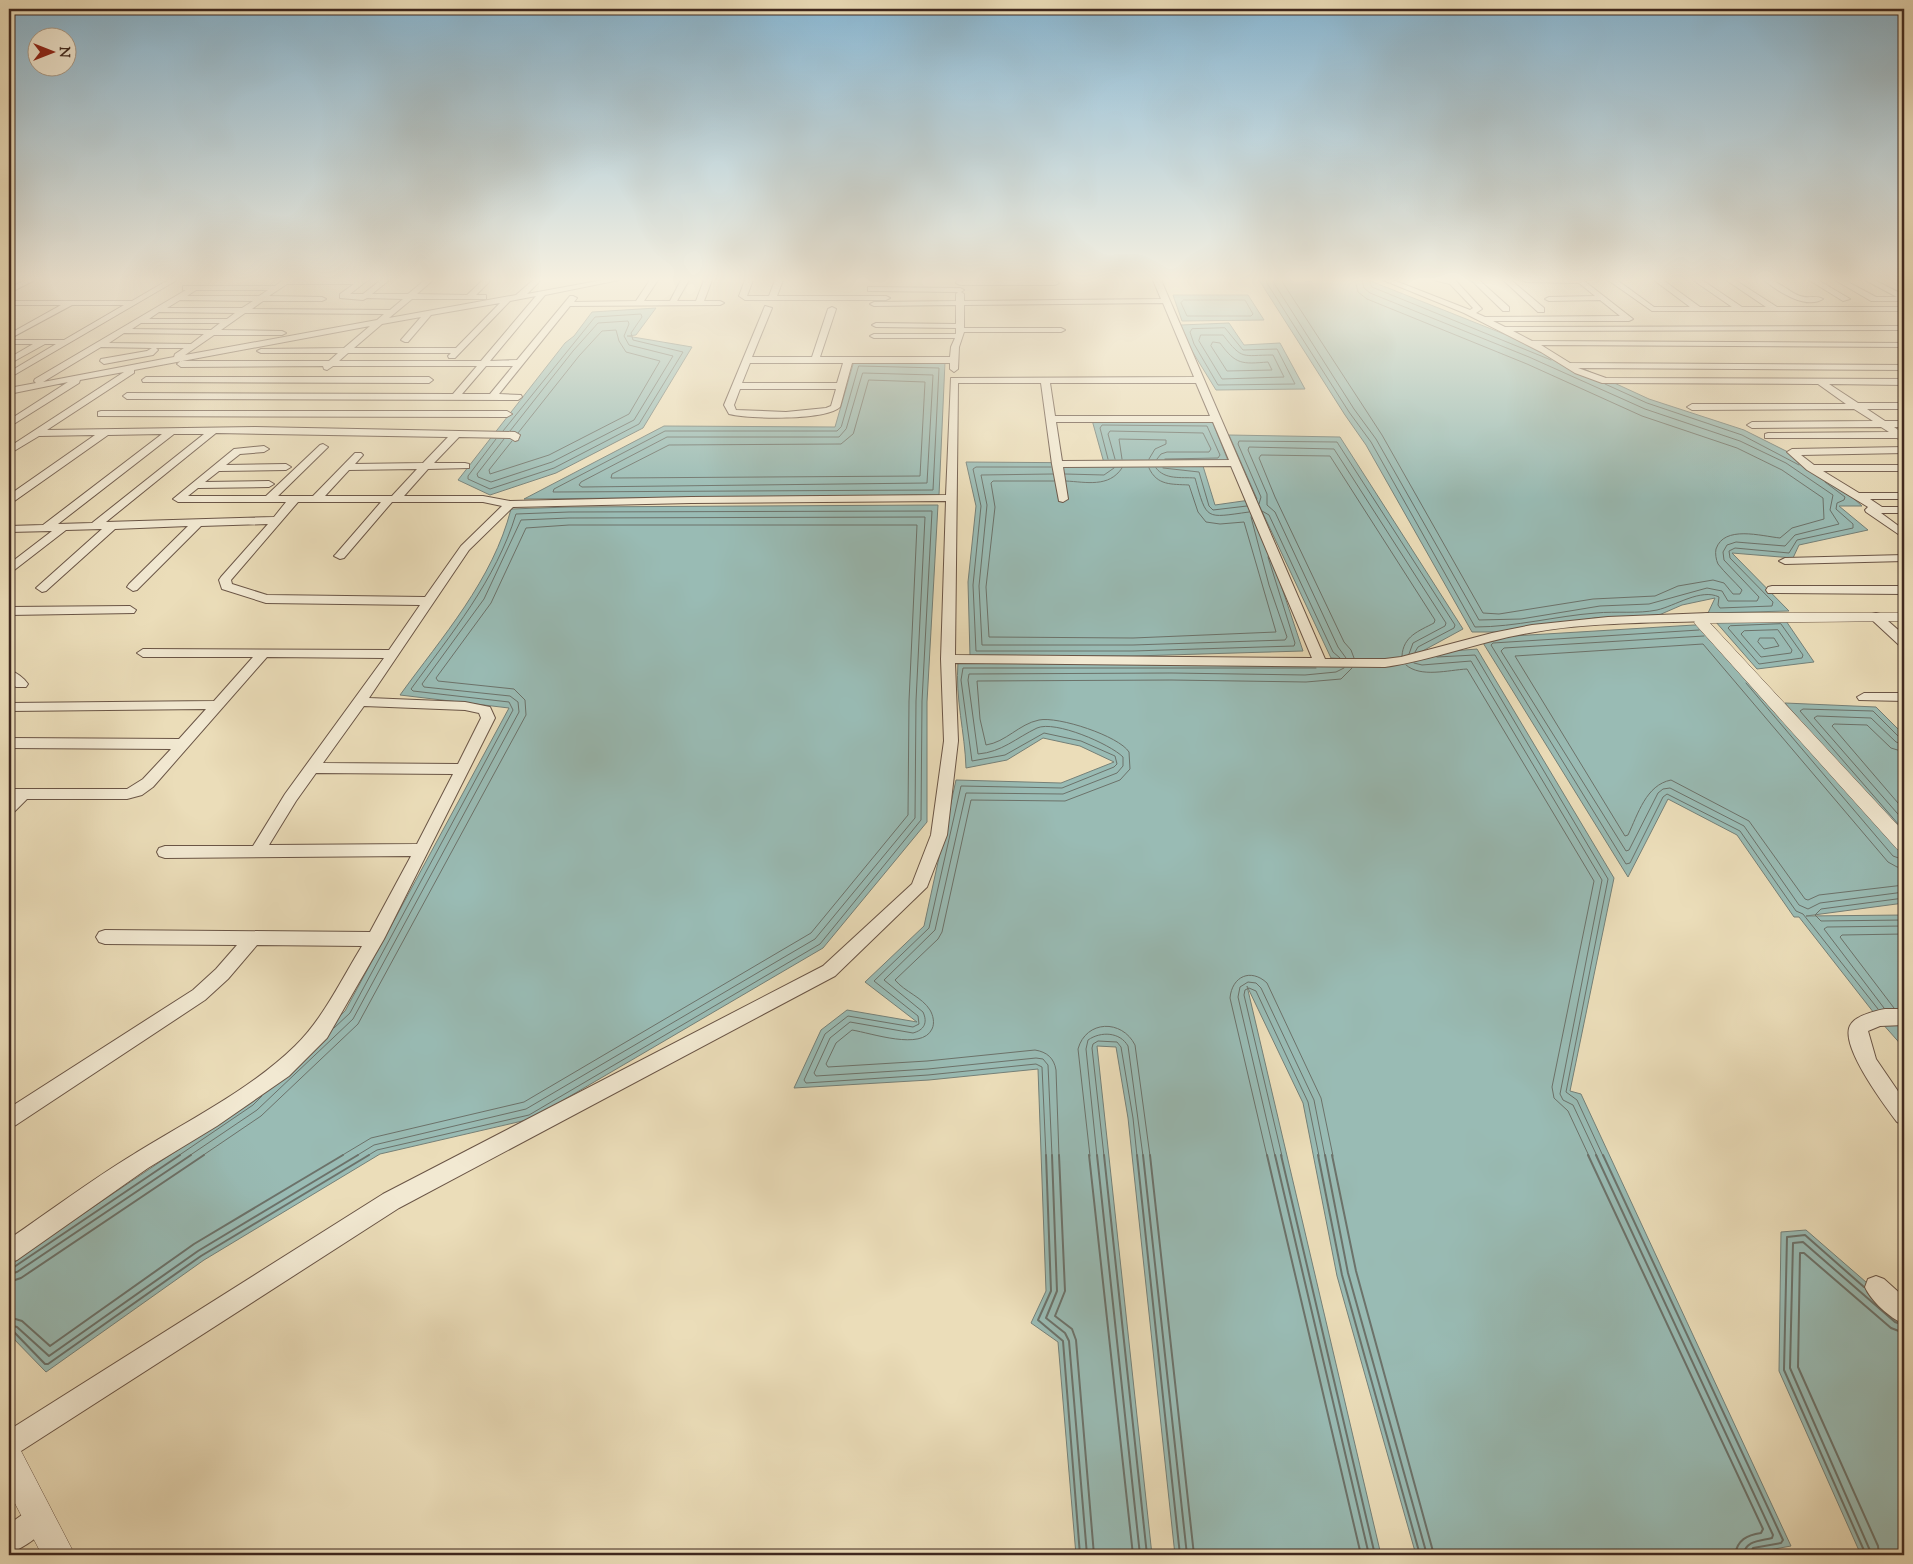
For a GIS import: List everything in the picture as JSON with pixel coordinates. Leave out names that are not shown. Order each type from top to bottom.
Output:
[{"type":"street","points":[[9,361],[24,353]]},
{"type":"street","points":[[9,375],[48,353]]},
{"type":"street","points":[[9,398],[86,353]]},
{"type":"street","points":[[104,361],[150,353]]},
{"type":"street","points":[[162,380],[174,362],[184,353]]},
{"type":"street","points":[[174,362],[211,353]]},
{"type":"street","points":[[149,432],[254,353]]},
{"type":"street","points":[[255,430],[342,353]]},
{"type":"street","points":[[379,432],[455,353]]},
{"type":"street","points":[[456,396],[494,353]]},
{"type":"street","points":[[492,397],[528,353]]},
{"type":"street","points":[[749,353],[729,405],[732,412],[810,414],[825,413],[833,410],[848,362]]},
{"type":"street","points":[[815,361],[818,353]]},
{"type":"street","points":[[9,1444],[391,1201],[829,971],[919,887],[939,835],[950,741],[948,659],[955,353]]},
{"type":"street","points":[[1187,353],[1320,662]]},
{"type":"street","points":[[1548,353],[1595,379],[1615,382],[1904,382]]},
{"type":"street","points":[[1777,353],[1902,436]]},
{"type":"street","points":[[1881,353],[1904,367]]},
{"type":"street","points":[[746,360],[848,362],[954,360]]},
{"type":"street","points":[[9,390],[150,364],[174,362],[237,365],[520,363]]},
{"type":"street","points":[[1569,365],[1904,367]]},
{"type":"street","points":[[9,451],[139,366]]},
{"type":"street","points":[[9,424],[84,376]]},
{"type":"street","points":[[146,380],[429,380]]},
{"type":"street","points":[[954,380],[1198,380]]},
{"type":"street","points":[[1046,380],[1063,500]]},
{"type":"street","points":[[736,386],[841,386]]},
{"type":"street","points":[[127,396],[518,397]]},
{"type":"street","points":[[1692,407],[1904,406]]},
{"type":"street","points":[[101,414],[506,414]]},
{"type":"street","points":[[1051,418],[1215,419]]},
{"type":"street","points":[[1752,425],[1904,424]]},
{"type":"street","points":[[36,433],[255,430],[457,433],[511,435],[516,436],[516,438]]},
{"type":"street","points":[[46,527],[172,431]]},
{"type":"street","points":[[96,525],[213,431]]},
{"type":"street","points":[[9,500],[106,432]]},
{"type":"street","points":[[340,556],[392,499],[457,433]]},
{"type":"street","points":[[1768,436],[1902,436]]},
{"type":"street","points":[[268,500],[323,447]]},
{"type":"street","points":[[264,449],[237,451],[178,500],[484,499],[504,503],[951,498]]},
{"type":"street","points":[[1880,510],[1811,468],[1792,452],[1904,450]]},
{"type":"street","points":[[315,500],[358,455]]},
{"type":"street","points":[[1057,464],[1234,463]]},
{"type":"street","points":[[346,467],[465,466]]},
{"type":"street","points":[[216,468],[286,467]]},
{"type":"street","points":[[1811,468],[1904,468]]},
{"type":"street","points":[[196,485],[269,484]]},
{"type":"street","points":[[1858,496],[1904,496]]},
{"type":"street","points":[[294,500],[225,580],[226,586],[266,599],[429,601]]},
{"type":"street","points":[[257,852],[311,768],[360,702],[465,548],[504,503]]},
{"type":"street","points":[[1904,510],[1870,510],[1904,535]]},
{"type":"street","points":[[9,529],[275,520]]},
{"type":"street","points":[[133,587],[199,522]]},
{"type":"street","points":[[42,588],[113,525]]},
{"type":"street","points":[[9,570],[65,526]]},
{"type":"street","points":[[9,556],[27,556]]},
{"type":"street","points":[[1785,561],[1904,558]]},
{"type":"street","points":[[1772,590],[1904,590]]},
{"type":"street","points":[[9,611],[130,610]]},
{"type":"street","points":[[948,659],[1167,659],[1385,663],[1407,661],[1507,633],[1541,627],[1708,617],[1904,617]]},
{"type":"street","points":[[1708,617],[1701,622],[1904,844]]},
{"type":"street","points":[[1876,617],[1904,642]]},
{"type":"street","points":[[142,654],[393,654]]},
{"type":"street","points":[[9,808],[16,794],[116,794],[137,791],[148,783],[263,654]]},
{"type":"street","points":[[9,674],[21,684]]},
{"type":"street","points":[[1864,697],[1904,697]]},
{"type":"street","points":[[9,1252],[141,1161],[210,1120],[282,1070],[320,1032],[375,939],[488,718],[486,710],[465,706],[360,702]]},
{"type":"street","points":[[10,706],[217,705]]},
{"type":"street","points":[[9,743],[182,744]]},
{"type":"street","points":[[311,768],[462,768]]},
{"type":"street","points":[[164,852],[422,850]]},
{"type":"street","points":[[105,937],[251,940],[375,939]]},
{"type":"street","points":[[9,1119],[199,995],[222,974],[251,940]]},
{"type":"street","points":[[1904,1017],[1879,1017],[1866,1022],[1858,1028],[1858,1042],[1867,1062],[1904,1116]]},
{"type":"street","points":[[1876,1287],[1904,1312]]},
{"type":"street","points":[[9,1460],[38,1519],[59,1555]]},
{"type":"street","points":[[9,1540],[38,1519]]},
{"type":"water","points":[[557,353],[688,353],[643,428],[556,473],[490,495],[458,480]]},
{"type":"water","points":[[1193,353],[1285,353],[1305,389],[1216,390]]},
{"type":"water","points":[[1305,353],[1549,353],[1649,399],[1744,430],[1792,454],[1843,489],[1862,506],[1839,506],[1868,530],[1799,545],[1793,558],[1732,553],[1789,611],[1708,613],[1715,598],[1682,605],[1659,615],[1595,618],[1500,632],[1472,632],[1366,445]]},
{"type":"water","points":[[854,361],[945,362],[939,495],[524,499],[664,426],[835,427]]},
{"type":"water","points":[[1092,420],[1212,421],[1229,463],[1109,464],[1203,466],[1215,505],[1257,499],[1229,435],[1340,437],[1463,629],[1417,654],[1477,649],[1614,878],[1570,1091],[1581,1094],[1791,1546],[1741,1555],[1416,1555],[1337,1276],[1303,1103],[1247,986],[1381,1555],[1175,1555],[1128,1118],[1116,1047],[1097,1046],[1152,1555],[1076,1555],[1058,1342],[1031,1323],[1046,1291],[1038,1069],[929,1080],[794,1088],[821,1030],[847,1010],[917,1022],[865,982],[924,926],[956,780],[1061,783],[1114,762],[1080,746],[1043,738],[1007,760],[966,768],[958,689],[958,662],[1351,659],[1331,658],[1259,505],[1280,582],[1303,651],[1134,656],[970,656],[968,582],[976,506],[966,462],[1104,463]]},
{"type":"water","points":[[938,505],[927,702],[927,822],[823,948],[531,1119],[380,1154],[204,1260],[46,1372],[9,1334],[9,1264],[250,1101],[345,1011],[509,708],[400,695],[449,629],[479,584],[503,535],[511,509]]},
{"type":"water","points":[[1784,618],[1814,662],[1757,669],[1715,621]]},
{"type":"water","points":[[1711,624],[1904,851],[1904,903],[1806,916],[1904,915],[1904,1048],[1881,1022],[1799,917],[1794,917],[1737,835],[1668,799],[1628,877],[1480,638]]},
{"type":"water","points":[[1785,703],[1876,707],[1904,735],[1904,838]]},
{"type":"water","points":[[1806,1230],[1904,1315],[1904,1555],[1861,1555],[1779,1371],[1781,1232]]}]
